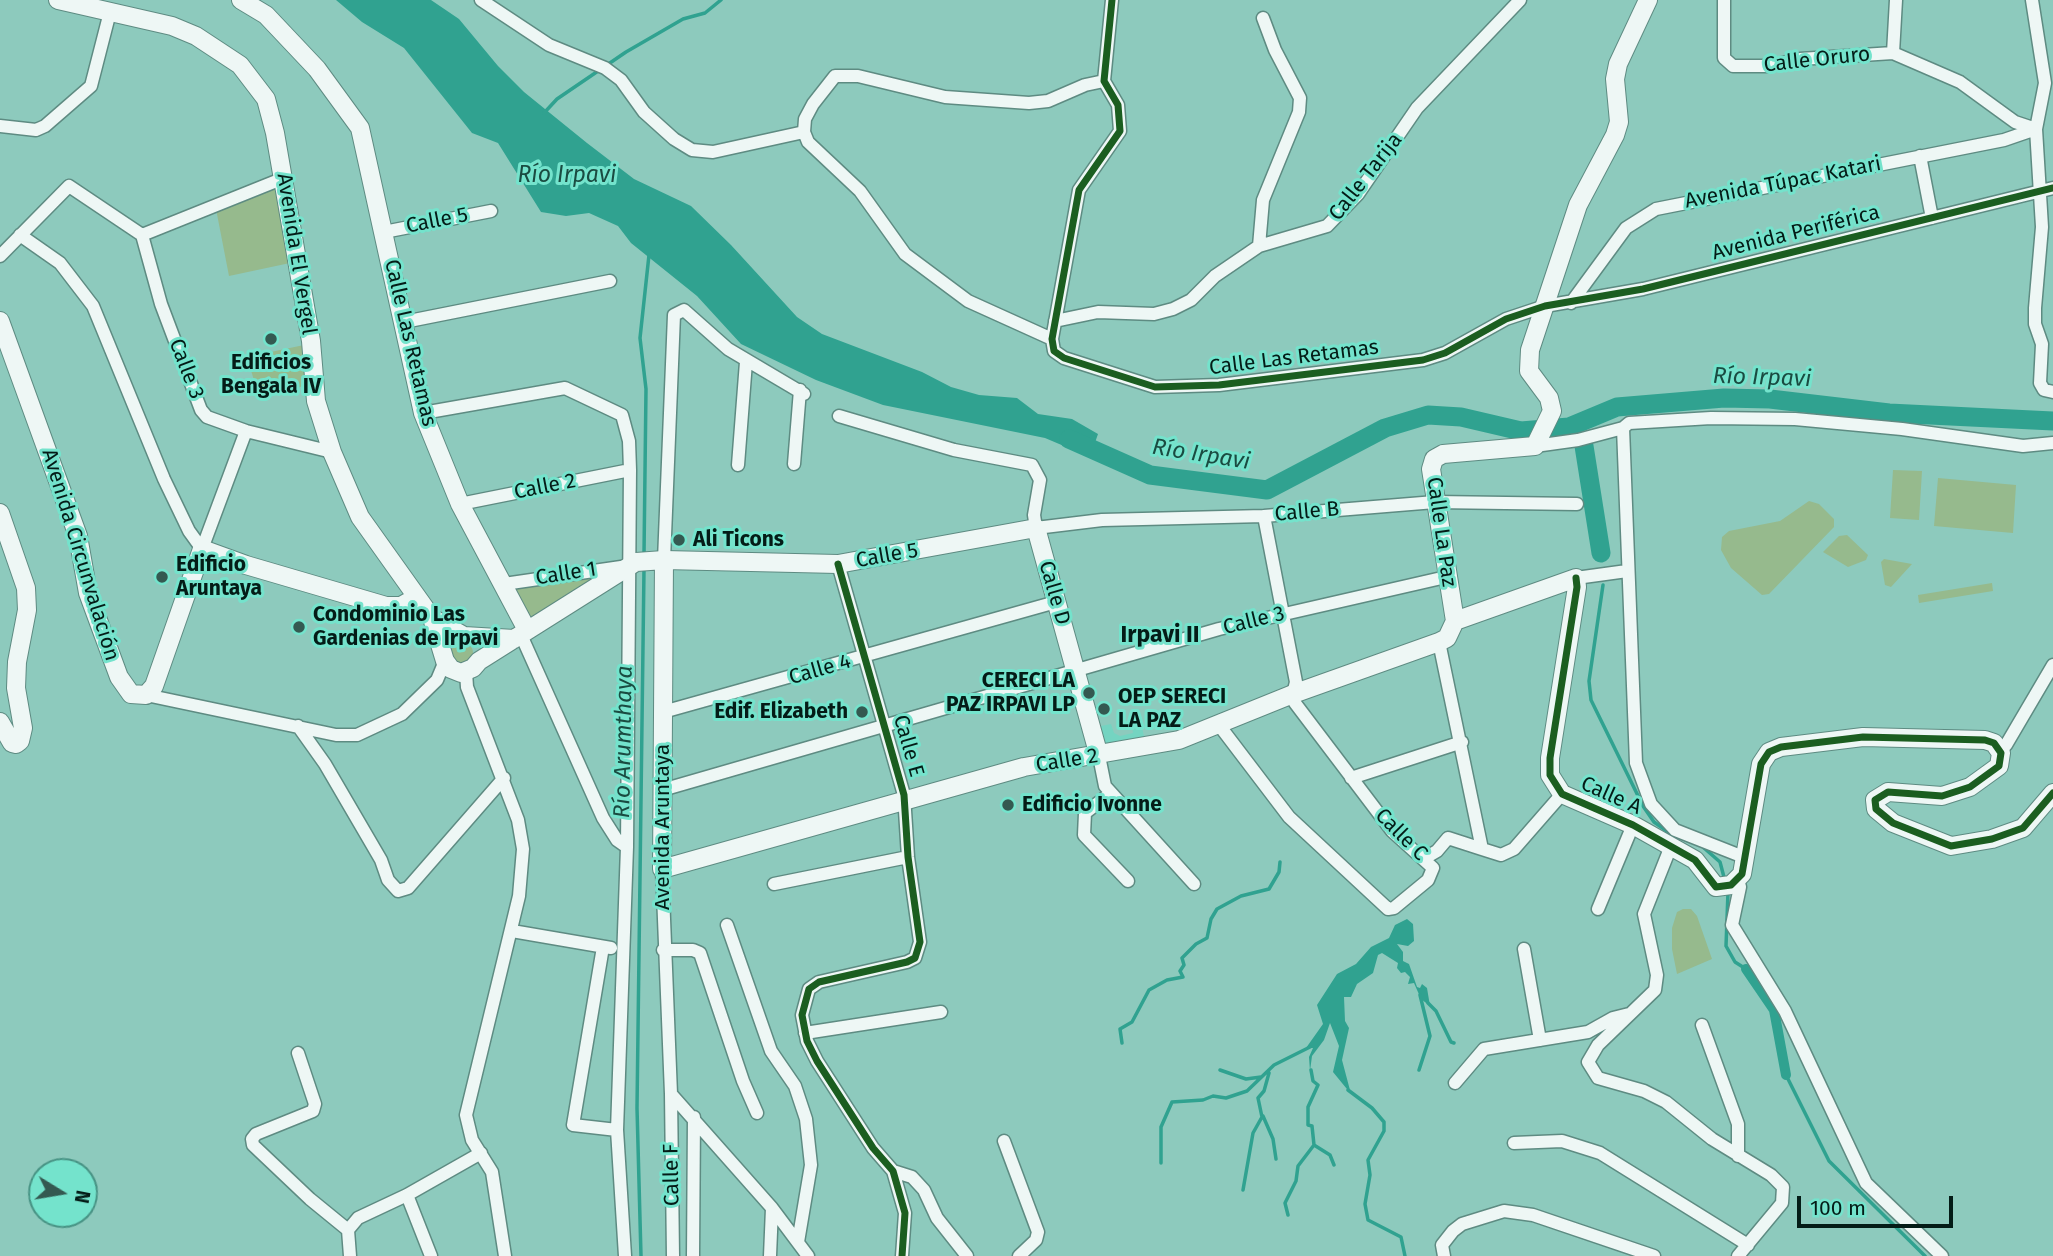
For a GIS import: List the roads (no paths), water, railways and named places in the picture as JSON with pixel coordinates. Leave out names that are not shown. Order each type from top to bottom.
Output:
[{"type":"main road","name":"Avenida El Vergel","points":[[58,0],[172,26],[197,36],[240,65],[266,99],[284,178],[311,341],[314,386],[332,452],[360,517],[415,598],[432,618]]},
{"type":"main road","name":"Calle Las Retamas","points":[[241,0],[266,15],[317,69],[360,128],[423,414],[460,504],[504,584],[521,635]]},
{"type":"main road","points":[[1537,442],[1552,411],[1549,398],[1532,377],[1530,350],[1578,205],[1615,135],[1619,122],[1615,79],[1618,64],[1648,0]]},
{"type":"main road","name":"Avenida Circunvalación","points":[[0,321],[78,536],[88,593],[119,677],[131,694],[146,695]]},
{"type":"main road","name":"Calle La Paz","points":[[1455,621],[1435,502],[1431,469],[1434,459],[1443,454],[1537,442]]},
{"type":"main road","points":[[0,513],[26,588],[27,610],[17,662],[16,688],[23,728],[20,741],[12,743],[0,722]]},
{"type":"main road","name":"Calle 5","points":[[645,562],[838,565],[1036,528]]},
{"type":"main road","name":"Calle D","points":[[1036,528],[1099,756]]},
{"type":"main road","points":[[146,695],[154,686],[202,549],[232,561],[386,606],[401,606],[415,598]]},
{"type":"main road","points":[[432,618],[445,657],[456,672],[472,666],[645,562]]},
{"type":"main road","name":"Avenida Aruntaya","points":[[645,562],[663,712],[662,869]]},
{"type":"main road","points":[[1439,642],[1447,638],[1455,621],[1576,578]]},
{"type":"main road","name":"Calle A","points":[[1576,578],[1577,587],[1549,758],[1550,775],[1562,794],[1633,825],[1695,860],[1712,885],[1730,884]]},
{"type":"main road","points":[[432,618],[468,637],[479,648],[472,666]]},
{"type":"main road","points":[[445,657],[453,639],[521,635]]},
{"type":"main road","name":"Calle 2","points":[[662,869],[1024,767],[1163,745],[1293,694],[1439,642]]},
{"type":"main road","points":[[1730,884],[1746,858],[1761,764],[1769,752],[1781,747],[1863,737],[1984,740],[1994,743],[2001,752],[1999,766],[1970,788],[1942,796],[1888,792],[1875,800],[1882,817],[1951,846],[1992,839],[2023,828],[2053,793]]},
{"type":"street","points":[[481,0],[549,45],[605,68],[621,80],[643,112],[674,139],[692,150],[713,152],[804,132]]},
{"type":"street","points":[[1104,81],[1085,85],[1048,101],[1029,103],[945,97],[858,76],[835,76],[813,103],[805,119],[804,132],[808,142],[860,191],[905,254],[968,301],[1052,338],[1079,190],[1120,131],[1118,105],[1104,81],[1112,0]]},
{"type":"street","name":"Calle Tarija","points":[[1055,321],[1098,312],[1154,314],[1173,309],[1191,300],[1215,276],[1259,246],[1327,226],[1358,194],[1417,108],[1520,0]]},
{"type":"street","name":"Calle Oruro","points":[[1724,0],[1724,58],[1733,66],[1769,66],[1811,58],[1894,53],[1961,82],[2015,122],[2036,129]]},
{"type":"street","points":[[1894,53],[1896,0]]},
{"type":"street","points":[[2032,0],[2045,83],[2036,129],[2042,228],[2035,324],[2042,344],[2040,383],[2045,390],[2053,391]]},
{"type":"street","points":[[0,126],[36,130],[91,86],[110,12]]},
{"type":"street","points":[[1259,246],[1259,216],[1263,200],[1299,111],[1300,98],[1275,50],[1264,18]]},
{"type":"street","name":"Avenida Túpac Katari","points":[[1571,303],[1626,228],[1656,209],[2004,140],[2036,129]]},
{"type":"street","points":[[1920,156],[1932,218]]},
{"type":"street","points":[[0,257],[69,186],[142,235],[284,178]]},
{"type":"street","name":"Avenida Periférica","points":[[1545,306],[1643,289],[2053,188]]},
{"type":"street","name":"Calle 5","points":[[384,232],[491,211]]},
{"type":"street","points":[[20,235],[60,264],[93,306],[169,489],[202,549]]},
{"type":"street","name":"Calle 3","points":[[142,235],[161,304],[201,410],[215,421],[246,431],[332,452]]},
{"type":"street","points":[[404,322],[610,281]]},
{"type":"street","name":"Calle Las Retamas","points":[[1052,338],[1054,351],[1064,358],[1127,379],[1175,388],[1423,360],[1445,353],[1506,319],[1545,306]]},
{"type":"street","points":[[625,1256],[617,1130],[627,847],[645,562],[674,315],[684,310],[746,362],[802,392],[794,464]]},
{"type":"street","points":[[738,465],[746,362]]},
{"type":"street","points":[[423,414],[565,388],[622,415],[629,441],[630,471],[645,562]]},
{"type":"street","name":"Calle D","points":[[839,416],[954,450],[1032,465],[1040,480],[1034,515],[1036,528]]},
{"type":"street","points":[[1537,442],[1560,444],[1623,428],[1629,423],[1711,418],[1795,419],[1902,429],[2023,446],[2053,443]]},
{"type":"street","points":[[1623,428],[1636,763],[1651,804],[1675,830],[1746,858]]},
{"type":"street","points":[[202,549],[246,431]]},
{"type":"street","name":"Calle 2","points":[[460,504],[630,471]]},
{"type":"street","name":"Calle B","points":[[1036,528],[1102,520],[1264,516],[1435,502],[1577,503]]},
{"type":"street","name":"Calle C","points":[[1219,725],[1289,817],[1388,909],[1394,908],[1428,880],[1433,867],[1392,831],[1295,703],[1293,694],[1296,682],[1264,516]]},
{"type":"street","name":"Calle 1","points":[[504,584],[645,562]]},
{"type":"street","name":"Calle E","points":[[805,1033],[802,1015],[810,989],[836,976],[907,962],[915,958],[920,942],[908,857],[904,802],[838,565]]},
{"type":"street","points":[[1576,578],[1628,571]]},
{"type":"street","name":"Calle 3","points":[[662,790],[1283,614],[1446,578]]},
{"type":"street","name":"Calle 4","points":[[663,712],[1056,602]]},
{"type":"street","points":[[521,635],[603,818],[617,840],[627,847]]},
{"type":"street","points":[[1439,642],[1462,742],[1482,849]]},
{"type":"street","name":"Avenida Circunvalación","points":[[146,695],[336,735],[357,735],[402,714],[437,680],[445,657]]},
{"type":"street","points":[[2006,745],[2053,665]]},
{"type":"street","points":[[472,666],[467,687],[504,778],[523,849],[523,869],[512,931],[466,1115],[470,1134],[492,1172],[498,1191],[505,1256]]},
{"type":"street","points":[[298,726],[325,764],[381,860],[388,880],[398,891],[408,888],[504,778]]},
{"type":"street","points":[[1351,778],[1462,742]]},
{"type":"street","name":"Calle D","points":[[1099,756],[1105,786],[1194,884]]},
{"type":"street","points":[[1111,793],[1085,813],[1084,835],[1128,881]]},
{"type":"street","points":[[1425,858],[1437,851],[1448,838],[1501,855],[1514,849],[1562,794]]},
{"type":"street","points":[[1598,909],[1633,825]]},
{"type":"street","points":[[1671,846],[1644,914],[1657,975],[1655,990],[1592,1053],[1588,1062],[1590,1070],[1608,1083],[1644,1091],[1666,1102],[1738,1156],[1771,1175],[1783,1187],[1782,1203],[1738,1256]]},
{"type":"street","points":[[774,884],[908,857]]},
{"type":"street","name":"Avenida Aruntaya","points":[[662,869],[663,950],[671,1094]]},
{"type":"street","points":[[1730,884],[1740,887],[1732,925],[1785,1011],[1866,1183],[1942,1256]]},
{"type":"street","points":[[727,925],[771,1051],[795,1086],[806,1119],[811,1165],[798,1242]]},
{"type":"street","points":[[512,931],[622,949]]},
{"type":"street","points":[[603,947],[573,1125],[617,1130]]},
{"type":"street","points":[[1524,948],[1541,1040]]},
{"type":"street","points":[[663,950],[693,950],[700,953],[743,1081],[757,1113]]},
{"type":"street","points":[[902,1256],[905,1213],[893,1171],[873,1148],[817,1060],[805,1033],[941,1012]]},
{"type":"street","points":[[1455,1083],[1484,1049],[1588,1032],[1613,1018],[1629,1014]]},
{"type":"street","points":[[1702,1025],[1738,1124],[1738,1156]]},
{"type":"street","points":[[298,1053],[315,1104],[313,1111],[256,1134],[251,1139],[253,1145],[310,1199],[348,1230]]},
{"type":"street","points":[[671,1094],[772,1208],[808,1256]]},
{"type":"street","name":"Calle F","points":[[671,1094],[673,1256]]},
{"type":"street","points":[[692,1256],[694,1117]]},
{"type":"street","points":[[1004,1141],[1038,1232],[1036,1240],[1019,1256]]},
{"type":"street","points":[[1514,1143],[1562,1141],[1600,1153],[1748,1245]]},
{"type":"street","points":[[350,1256],[348,1230],[358,1218],[407,1195],[481,1153]]},
{"type":"street","points":[[893,1171],[912,1177],[924,1190],[937,1218],[967,1256]]},
{"type":"street","points":[[407,1195],[431,1256]]},
{"type":"street","points":[[770,1256],[772,1208]]},
{"type":"street","points":[[1440,1252],[1462,1224],[1504,1211],[1533,1215],[1654,1256]]},
{"type":"water","name":"Río Irpavi","points":[[336,0],[431,0],[459,19],[498,66],[524,92],[587,143],[634,179],[691,206],[797,317],[822,334],[922,372],[951,387],[979,395],[1017,398],[1038,414],[1072,419],[1098,434],[1090,457],[1045,438],[883,405],[816,380],[741,344],[697,296],[631,243],[618,226],[589,213],[566,216],[541,212],[498,143],[472,133],[404,48],[362,22]]},
{"type":"water","points":[[1407,919],[1413,924],[1414,941],[1408,946],[1397,944],[1403,952],[1403,961],[1409,964],[1417,987],[1420,988],[1422,984],[1427,988],[1430,1006],[1421,999],[1414,983],[1408,984],[1410,977],[1405,972],[1401,973],[1397,968],[1398,963],[1382,953],[1378,955],[1373,973],[1357,984],[1351,997],[1344,997],[1345,1021],[1349,1028],[1342,1060],[1351,1094],[1333,1072],[1339,1046],[1330,1023],[1324,1040],[1312,1056],[1310,1071],[1309,1057],[1313,1048],[1306,1048],[1323,1024],[1317,1005],[1337,974],[1356,964],[1371,947],[1389,938],[1395,925]]},
{"type":"waterway","points":[[544,113],[557,99],[626,52],[683,19],[705,13],[721,0]]},
{"type":"waterway","name":"Río Arumthaya","points":[[644,554],[646,389],[640,338],[649,255]]},
{"type":"waterway","name":"Río Irpavi","points":[[1069,439],[1150,475],[1267,490],[1385,428],[1428,415],[1461,417],[1521,431],[1569,427],[1617,407],[1724,398],[1770,399],[1889,413],[2053,421]]},
{"type":"waterway","points":[[1584,446],[1601,553]]},
{"type":"waterway","name":"Río Arumthaya","points":[[641,1256],[637,1108],[644,569]]},
{"type":"waterway","points":[[1603,585],[1589,681],[1591,700],[1643,806],[1654,822],[1674,836]]},
{"type":"waterway","points":[[1704,848],[1720,862],[1725,881]]},
{"type":"waterway","points":[[1122,1043],[1120,1029],[1132,1022],[1149,990],[1167,980],[1183,977],[1180,971],[1184,965],[1182,958],[1196,944],[1207,938],[1211,919],[1217,909],[1241,896],[1269,889],[1279,872],[1280,862]]},
{"type":"waterway","points":[[1728,892],[1726,946],[1735,962],[1746,969]]},
{"type":"waterway","points":[[1746,969],[1774,1010],[1786,1075]]},
{"type":"waterway","points":[[1419,1070],[1430,1036],[1420,995]]},
{"type":"waterway","points":[[1428,1003],[1436,1011],[1451,1042],[1454,1043]]},
{"type":"waterway","points":[[1161,1163],[1161,1127],[1172,1102],[1203,1100],[1213,1096],[1226,1098],[1247,1091],[1274,1065],[1310,1047]]},
{"type":"waterway","points":[[1220,1070],[1246,1079],[1261,1077]]},
{"type":"waterway","points":[[1288,1215],[1285,1203],[1296,1181],[1298,1166],[1314,1145],[1312,1126],[1308,1125],[1308,1107],[1318,1085],[1313,1081],[1311,1070]]},
{"type":"waterway","points":[[1243,1190],[1253,1133],[1262,1117],[1258,1098],[1264,1091],[1269,1073]]},
{"type":"waterway","points":[[1786,1075],[1829,1161],[1925,1256]]},
{"type":"waterway","points":[[1348,1090],[1372,1108],[1384,1122],[1384,1131],[1368,1160],[1370,1175],[1365,1204],[1368,1220],[1401,1237],[1405,1256]]},
{"type":"waterway","points":[[1263,1116],[1273,1139],[1276,1159]]},
{"type":"waterway","points":[[1314,1145],[1330,1155],[1334,1165]]},
{"type":"place","name":"Edificios Bengala IV","points":[[271,339]]},
{"type":"place","name":"Ali Ticons","points":[[679,540]]},
{"type":"place","name":"Edificio Aruntaya","points":[[162,577]]},
{"type":"place","name":"Condominio Las Gardenias de Irpavi","points":[[299,627]]},
{"type":"place","name":"CERECI LA PAZ IRPAVI LP","points":[[1089,693]]},
{"type":"place","name":"OEP SERECI LA PAZ","points":[[1104,709]]},
{"type":"place","name":"Edif. Elizabeth","points":[[862,712]]},
{"type":"place","name":"Edificio Ivonne","points":[[1008,805]]},
{"type":"district","name":"Irpavi II","points":[[1160,636]]}]
